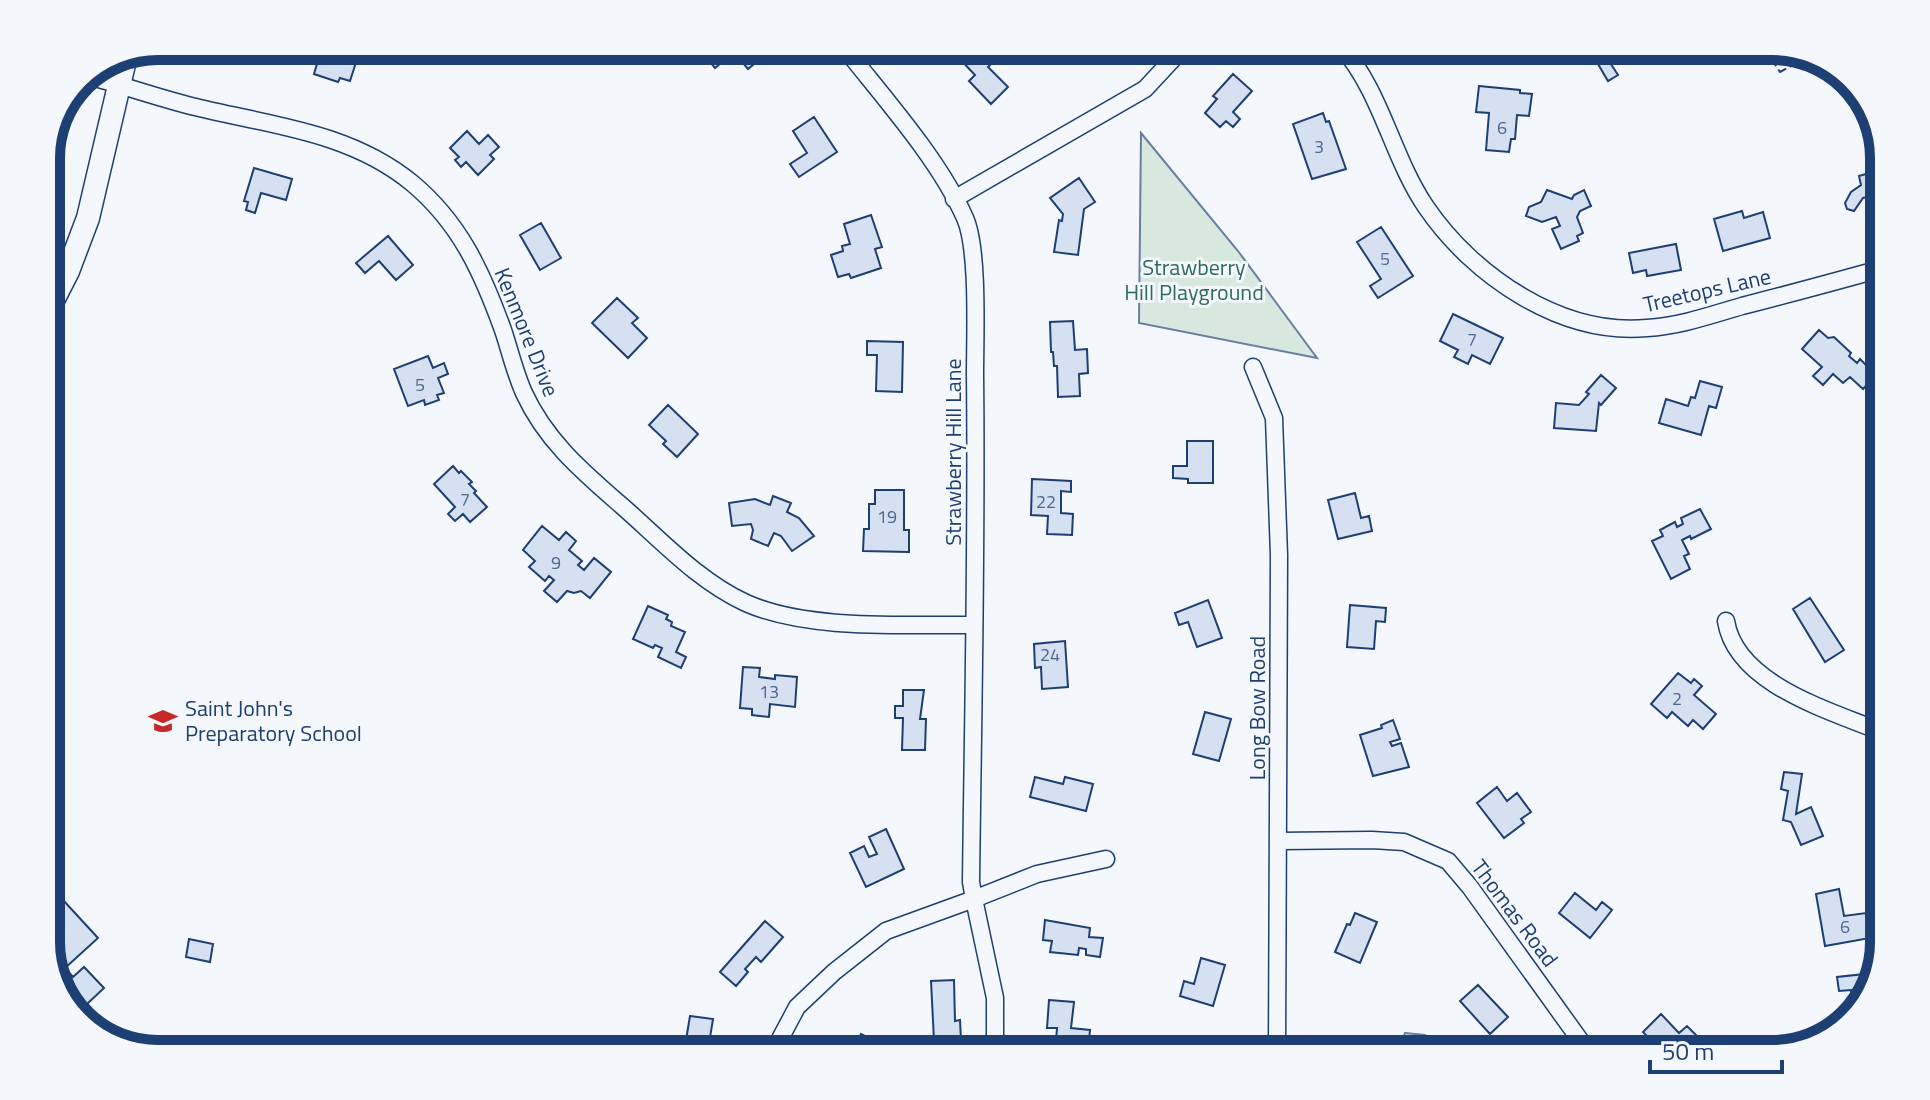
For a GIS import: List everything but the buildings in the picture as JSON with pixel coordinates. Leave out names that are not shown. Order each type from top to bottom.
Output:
[{"type":"street","name":"Strawberry Hill Lane","points":[[854,60],[922,148],[967,220],[972,256],[976,429],[971,882],[995,998],[995,1040]]},
{"type":"street","points":[[954,199],[1145,89],[1172,60]]},
{"type":"street","name":"Treetops Lane","points":[[1352,60],[1360,71],[1416,190],[1433,216],[1456,244],[1491,276],[1551,310],[1597,325],[1645,329],[1870,273]]},
{"type":"street","points":[[60,287],[88,218],[124,66]]},
{"type":"street","name":"Kenmore Drive","points":[[100,79],[190,106],[307,131],[348,144],[389,166],[413,184],[460,234],[483,277],[523,391],[539,422],[556,445],[574,465],[711,583],[744,602],[797,618],[861,623],[973,625]]},
{"type":"street","name":"Long Bow Road","points":[[1253,367],[1274,418],[1279,555],[1277,1040]]},
{"type":"street","points":[[1726,621],[1732,644],[1764,677],[1804,699],[1870,727]]},
{"type":"street","name":"Thomas Road","points":[[1279,841],[1404,842],[1448,861],[1580,1040]]},
{"type":"street","points":[[779,1040],[797,1007],[834,972],[886,931],[1037,874],[1106,859]]},
{"type":"green space","name":"Strawberry Hill Playground","points":[[1141,133],[1238,251],[1317,358],[1139,323]]},
{"type":"green space","points":[[1405,1033],[1425,1035],[1433,1040],[1402,1040]]},
{"type":"fence","points":[[1772,60],[1780,72],[1797,63]]},
{"type":"place","name":"Saint John's Preparatory School","points":[[163,721]]}]
